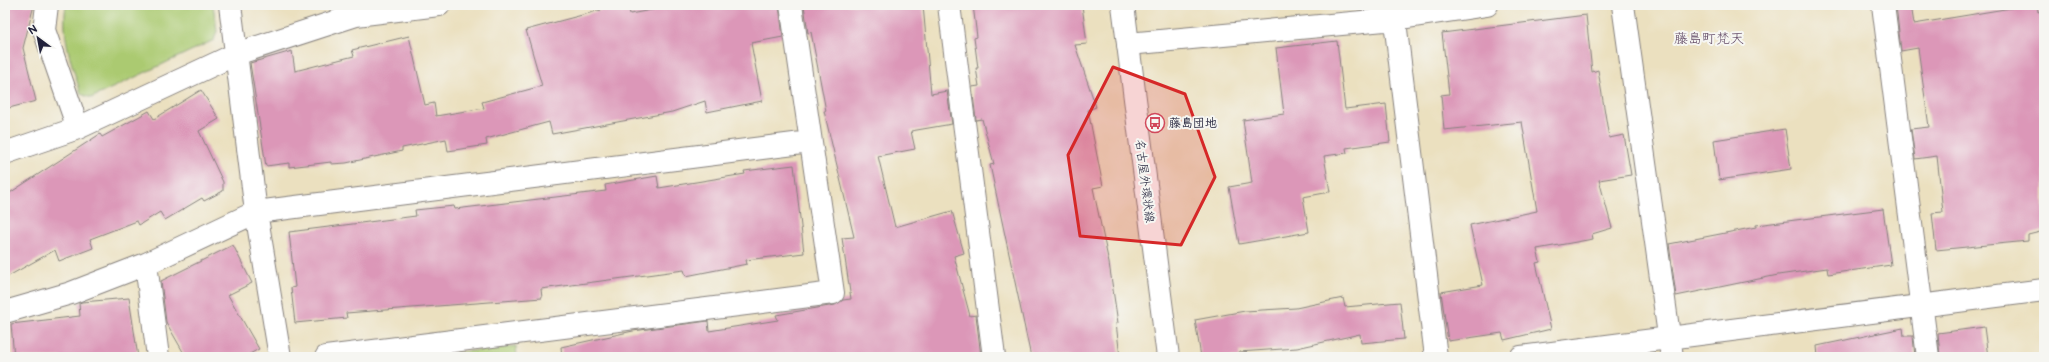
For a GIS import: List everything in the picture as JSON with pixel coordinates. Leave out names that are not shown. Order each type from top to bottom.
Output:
[{"type":"street","points":[[47,5],[44,30],[78,128]]},
{"type":"street","points":[[230,5],[256,212],[280,357]]},
{"type":"street","points":[[5,153],[78,128],[236,54],[356,10],[440,5]]},
{"type":"street","points":[[326,357],[833,292],[791,5]]},
{"type":"street","points":[[949,5],[994,357]]},
{"type":"street","name":"名古屋外環状線","points":[[1123,5],[1168,357]]},
{"type":"street","points":[[1128,44],[1394,12],[1487,5]]},
{"type":"street","points":[[1623,5],[1671,347]]},
{"type":"street","points":[[1884,5],[1928,357]]},
{"type":"street","points":[[1394,12],[1436,357]]},
{"type":"street","points":[[5,312],[71,293],[146,264],[256,212],[810,142]]},
{"type":"street","points":[[146,264],[158,357]]},
{"type":"street","points":[[1521,357],[1671,347],[1922,305],[2044,290]]},
{"type":"highlighted area","points":[[1113,67],[1185,94],[1215,177],[1181,245],[1080,236],[1068,155]]},
{"type":"green space","points":[[66,5],[213,5],[217,31],[214,40],[91,98],[81,94],[68,50],[65,28]]},
{"type":"green space","points":[[516,346],[517,357],[436,357],[436,355]]},
{"type":"building","points":[[5,5],[34,5],[23,48],[36,101],[5,109]]},
{"type":"building","points":[[600,5],[628,5],[630,14],[678,5],[779,5],[783,37],[751,43],[762,101],[707,112],[705,101],[672,112],[552,134],[549,122],[486,139],[487,145],[448,151],[446,139],[402,148],[402,151],[346,163],[331,164],[331,162],[289,167],[289,163],[266,166],[250,63],[292,51],[295,71],[354,56],[352,50],[409,36],[425,105],[434,103],[436,116],[484,108],[482,102],[542,86],[526,30],[601,10]]},
{"type":"building","points":[[804,5],[923,5],[931,94],[947,91],[952,124],[911,131],[915,149],[878,156],[895,227],[952,211],[964,253],[954,256],[970,316],[976,315],[981,357],[562,357],[561,347],[633,331],[708,321],[709,331],[778,320],[776,315],[835,305],[843,300],[851,299],[842,238],[854,237],[824,111],[826,111],[811,32],[808,33]]},
{"type":"building","points":[[973,5],[1082,5],[1087,44],[1075,45],[1096,107],[1088,110],[1103,186],[1093,188],[1109,263],[1118,323],[1116,323],[1120,357],[1031,357],[990,165],[994,164],[982,119],[976,120],[972,87],[979,86],[976,68],[978,68],[974,38],[977,37]]},
{"type":"building","points":[[1896,5],[1911,5],[1914,24],[2029,5],[2037,5],[2038,12],[2044,10],[2044,231],[2028,235],[2028,241],[1936,250],[1932,213],[1943,212],[1937,156],[1915,159],[1911,129],[1929,127],[1918,48],[1901,51]]},
{"type":"building","points":[[1586,15],[1592,72],[1598,70],[1609,138],[1624,135],[1631,175],[1599,180],[1612,228],[1592,234],[1593,239],[1537,249],[1540,262],[1536,263],[1551,329],[1504,340],[1502,333],[1448,341],[1441,292],[1483,285],[1470,225],[1537,211],[1522,122],[1444,130],[1441,95],[1449,94],[1442,33]]},
{"type":"building","points":[[1337,41],[1345,109],[1386,104],[1390,142],[1346,148],[1347,153],[1324,156],[1330,192],[1303,197],[1309,232],[1239,244],[1229,187],[1252,183],[1243,120],[1284,114],[1276,48]]},
{"type":"building","points":[[201,90],[219,119],[199,131],[223,182],[223,191],[204,201],[202,198],[165,220],[160,212],[139,225],[137,221],[90,239],[93,248],[59,261],[55,250],[5,278],[5,196],[100,134],[102,137],[149,111],[154,119]]},
{"type":"building","points":[[1785,129],[1791,169],[1719,180],[1714,140]]},
{"type":"building","points":[[794,165],[804,253],[746,260],[747,264],[686,276],[684,270],[541,289],[542,298],[346,313],[347,318],[295,323],[291,288],[295,287],[289,232],[416,216],[415,210],[454,206],[455,209],[606,191],[605,185],[657,176],[659,188],[745,174],[744,171]]},
{"type":"building","points":[[1883,209],[1891,265],[1828,274],[1827,268],[1778,275],[1676,296],[1669,244],[1756,227],[1756,225]]},
{"type":"building","points":[[233,245],[252,283],[228,295],[259,349],[244,357],[186,357],[166,322],[161,281]]},
{"type":"building","points":[[129,298],[138,357],[14,357],[11,324],[80,316],[79,303]]},
{"type":"building","points":[[1343,298],[1345,307],[1400,302],[1404,339],[1361,343],[1360,334],[1297,348],[1239,352],[1240,357],[1201,357],[1195,320],[1245,311],[1296,308]]},
{"type":"building","points":[[1984,327],[1988,357],[1940,357],[1938,333]]},
{"type":"building","points":[[1903,328],[1904,336],[1913,336],[1915,357],[1818,357],[1817,346]]},
{"type":"place","name":"藤島団地","points":[[1155,123]]},
{"type":"district","name":"藤島町梵天","points":[[1709,38]]}]
